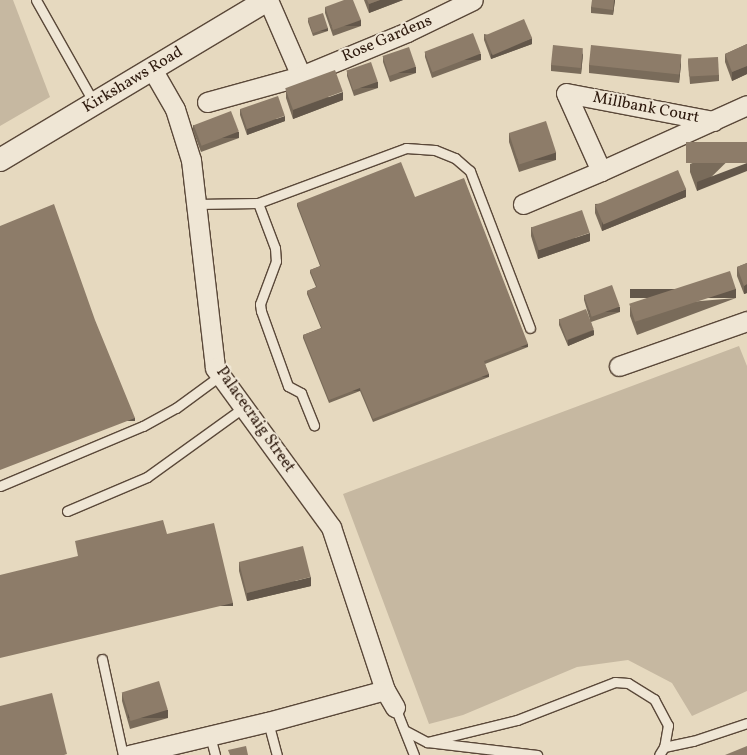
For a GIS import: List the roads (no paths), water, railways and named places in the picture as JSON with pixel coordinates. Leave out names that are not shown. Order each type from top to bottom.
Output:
[{"type":"street","name":"Kirkshaws Road","points":[[0,160],[268,0]]},
{"type":"street","points":[[268,0],[301,76]]},
{"type":"street","name":"Rose Gardens","points":[[207,102],[301,76],[407,32],[473,0]]},
{"type":"street","name":"Palacecraig Street","points":[[152,69],[175,109],[191,160],[215,368],[331,527],[385,690],[395,707]]},
{"type":"street","name":"Millbank Court","points":[[601,171],[566,93],[713,121]]},
{"type":"street","points":[[713,121],[747,105]]},
{"type":"street","name":"Millbank Court","points":[[523,204],[713,121]]},
{"type":"street","points":[[619,366],[747,321]]},
{"type":"street","points":[[129,755],[268,722],[385,690]]},
{"type":"lane","points":[[36,0],[94,103]]},
{"type":"lane","points":[[196,204],[258,203],[406,148],[435,150],[455,158],[470,171],[530,328]]},
{"type":"lane","points":[[258,203],[275,248],[276,261],[260,304],[261,311],[288,386],[301,392],[314,425]]},
{"type":"lane","points":[[0,486],[143,426],[176,408],[221,375]]},
{"type":"lane","points":[[67,511],[147,477],[244,407]]},
{"type":"lane","points":[[102,659],[123,755]]},
{"type":"lane","points":[[427,742],[517,720],[615,682],[640,689],[654,698],[668,725],[662,751],[747,723]]},
{"type":"lane","points":[[395,707],[414,755]]},
{"type":"lane","points":[[268,722],[277,755]]},
{"type":"lane","points":[[406,732],[427,742],[537,755]]},
{"type":"lane","points":[[210,736],[215,755]]}]
